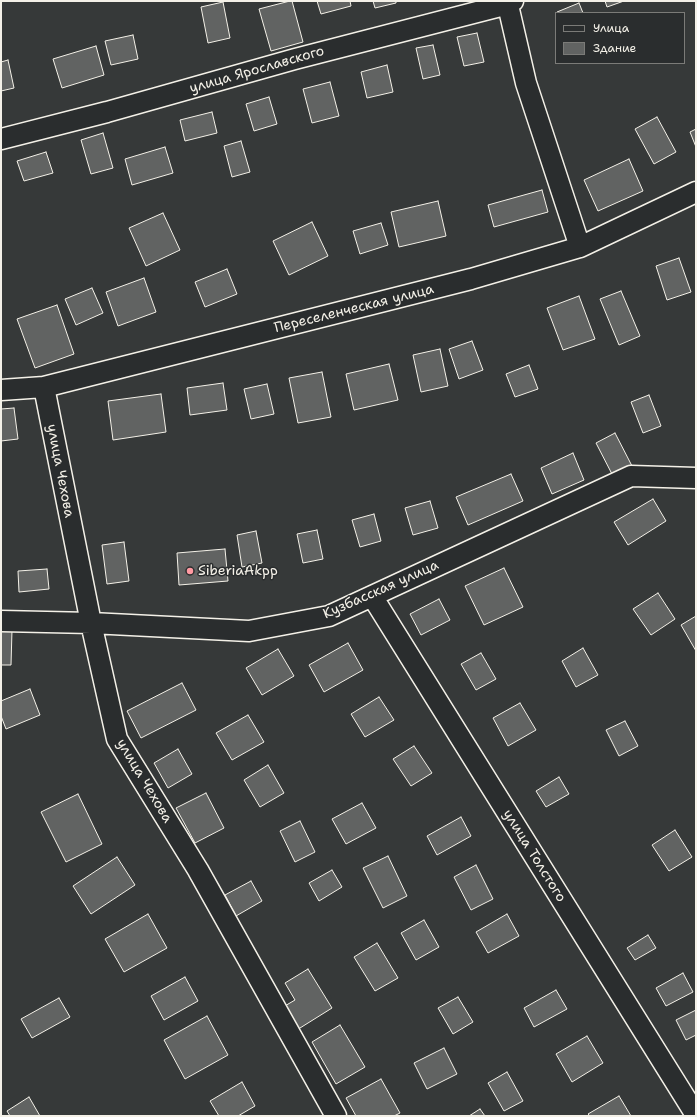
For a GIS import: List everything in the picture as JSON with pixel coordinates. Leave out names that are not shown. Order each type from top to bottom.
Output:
[{"type":"street","name":"улица Ярославского","points":[[1,139],[107,112],[295,59],[510,2]]},
{"type":"street","points":[[510,2],[526,83],[580,247]]},
{"type":"street","name":"Переселенческая улица","points":[[1,390],[44,387],[471,279],[580,247],[696,192]]},
{"type":"street","name":"улица Чехова","points":[[44,387],[91,623],[117,739],[198,870],[336,1116]]},
{"type":"street","name":"Кузбасская улица","points":[[1,622],[91,623],[249,631],[328,616],[631,476],[696,479]]},
{"type":"street","name":"улица Толстого","points":[[372,596],[696,1115]]},
{"type":"building","points":[[292,1],[303,42],[271,51],[259,9]]},
{"type":"building","points":[[317,1],[350,1],[351,6],[321,14]]},
{"type":"building","points":[[373,1],[396,1],[396,3],[375,8]]},
{"type":"building","points":[[605,1],[624,1],[607,7]]},
{"type":"building","points":[[223,2],[230,38],[208,43],[201,7]]},
{"type":"building","points":[[579,3],[583,12],[557,12]]},
{"type":"building","points":[[477,33],[484,62],[464,66],[457,37]]},
{"type":"building","points":[[133,35],[138,59],[111,65],[105,41]]},
{"type":"building","points":[[433,45],[440,75],[423,79],[416,48]]},
{"type":"building","points":[[96,46],[104,75],[62,88],[53,59]]},
{"type":"building","points":[[8,60],[14,88],[1,91],[1,62]]},
{"type":"building","points":[[387,65],[393,92],[367,98],[361,72]]},
{"type":"building","points":[[330,82],[339,116],[312,123],[303,89]]},
{"type":"building","points":[[269,97],[277,124],[254,131],[246,104]]},
{"type":"building","points":[[212,112],[217,133],[185,141],[180,120]]},
{"type":"building","points":[[657,117],[676,152],[654,164],[635,129]]},
{"type":"building","points":[[696,129],[696,147],[690,132]]},
{"type":"building","points":[[103,133],[113,168],[91,174],[81,140]]},
{"type":"building","points":[[241,141],[250,172],[232,177],[224,146]]},
{"type":"building","points":[[165,147],[173,173],[132,185],[125,159]]},
{"type":"building","points":[[46,152],[53,173],[24,181],[17,161]]},
{"type":"building","points":[[629,159],[643,191],[598,211],[584,180]]},
{"type":"building","points":[[542,190],[548,212],[494,227],[488,205]]},
{"type":"building","points":[[438,201],[446,236],[399,247],[391,212]]},
{"type":"building","points":[[163,213],[180,250],[146,266],[129,228]]},
{"type":"building","points":[[312,222],[328,256],[289,275],[273,241]]},
{"type":"building","points":[[381,223],[388,245],[360,254],[353,231]]},
{"type":"building","points":[[679,258],[691,292],[667,300],[656,266]]},
{"type":"building","points":[[227,269],[237,294],[205,307],[195,282]]},
{"type":"building","points":[[144,278],[156,312],[118,326],[106,292]]},
{"type":"building","points":[[92,288],[103,313],[76,325],[65,299]]},
{"type":"building","points":[[621,291],[640,336],[619,345],[600,299]]},
{"type":"building","points":[[579,296],[595,339],[563,350],[547,308]]},
{"type":"building","points":[[57,305],[74,354],[35,368],[17,319]]},
{"type":"building","points":[[472,341],[483,370],[459,379],[449,349]]},
{"type":"building","points":[[440,349],[448,386],[421,392],[413,355]]},
{"type":"building","points":[[389,364],[398,400],[354,410],[346,374]]},
{"type":"building","points":[[529,365],[538,389],[515,397],[506,374]]},
{"type":"building","points":[[322,372],[331,417],[298,423],[289,378]]},
{"type":"building","points":[[223,383],[227,410],[190,415],[187,388]]},
{"type":"building","points":[[267,384],[274,414],[251,419],[244,389]]},
{"type":"building","points":[[161,394],[166,432],[113,440],[108,401]]},
{"type":"building","points":[[649,395],[661,426],[643,433],[631,402]]},
{"type":"building","points":[[14,408],[18,439],[1,441],[1,409]]},
{"type":"building","points":[[615,433],[632,466],[613,476],[596,443]]},
{"type":"building","points":[[573,453],[584,480],[552,494],[541,468]]},
{"type":"building","points":[[511,474],[523,501],[468,525],[456,497]]},
{"type":"building","points":[[653,499],[666,521],[628,545],[614,522]]},
{"type":"building","points":[[430,501],[438,528],[413,535],[405,508]]},
{"type":"building","points":[[374,514],[381,541],[360,547],[352,520]]},
{"type":"building","points":[[317,530],[323,559],[303,563],[297,534]]},
{"type":"building","points":[[256,531],[262,563],[242,567],[237,535]]},
{"type":"building","points":[[124,542],[129,581],[107,584],[102,545]]},
{"type":"building","points":[[225,549],[228,581],[179,585],[177,553]]},
{"type":"building","points":[[504,568],[523,607],[484,625],[465,586]]},
{"type":"building","points":[[47,569],[49,589],[19,592],[18,571]]},
{"type":"building","points":[[658,593],[675,619],[651,635],[633,609]]},
{"type":"building","points":[[439,599],[450,620],[421,635],[410,614]]},
{"type":"building","points":[[696,616],[696,651],[681,625]]},
{"type":"building","points":[[1,630],[12,630],[11,665],[1,665]]},
{"type":"building","points":[[348,643],[363,670],[324,692],[309,665]]},
{"type":"building","points":[[583,648],[598,675],[576,687],[562,661]]},
{"type":"building","points":[[278,649],[294,676],[262,695],[246,668]]},
{"type":"building","points":[[481,653],[496,679],[476,690],[461,664]]},
{"type":"building","points":[[182,683],[196,710],[141,738],[127,711]]},
{"type":"building","points":[[30,689],[40,715],[6,729],[1,716],[1,701]]},
{"type":"building","points":[[379,697],[394,720],[365,737],[351,714]]},
{"type":"building","points":[[520,703],[536,730],[508,746],[493,718]]},
{"type":"building","points":[[248,715],[264,742],[232,760],[216,733]]},
{"type":"building","points":[[625,721],[638,746],[619,756],[606,730]]},
{"type":"building","points":[[414,746],[432,773],[411,786],[393,759]]},
{"type":"building","points":[[178,749],[192,774],[168,788],[154,763]]},
{"type":"building","points":[[268,765],[284,793],[260,807],[244,780]]},
{"type":"building","points":[[559,777],[569,794],[546,807],[536,791]]},
{"type":"building","points":[[206,793],[224,828],[195,843],[176,808]]},
{"type":"building","points":[[78,794],[102,844],[66,862],[41,812]]},
{"type":"building","points":[[362,803],[376,828],[346,844],[332,819]]},
{"type":"building","points":[[461,817],[471,836],[437,855],[427,836]]},
{"type":"building","points":[[300,821],[315,852],[295,862],[280,831]]},
{"type":"building","points":[[675,830],[692,857],[669,871],[652,845]]},
{"type":"building","points":[[388,856],[407,896],[383,908],[363,868]]},
{"type":"building","points":[[117,857],[135,885],[91,914],[73,886]]},
{"type":"building","points":[[476,865],[493,899],[471,910],[454,877]]},
{"type":"building","points":[[332,870],[342,887],[319,901],[309,883]]},
{"type":"building","points":[[251,881],[262,901],[236,916],[225,895]]},
{"type":"building","points":[[148,914],[167,948],[124,972],[105,939]]},
{"type":"building","points":[[507,914],[519,936],[488,953],[476,932]]},
{"type":"building","points":[[424,920],[439,947],[416,960],[401,933]]},
{"type":"building","points":[[648,935],[656,948],[635,960],[627,948]]},
{"type":"building","points":[[377,943],[398,978],[375,991],[354,957]]},
{"type":"building","points":[[308,969],[332,1008],[292,1033],[278,1010],[295,1000],[285,983]]},
{"type":"building","points":[[683,973],[693,992],[666,1006],[656,988]]},
{"type":"building","points":[[185,977],[198,1001],[164,1020],[151,996]]},
{"type":"building","points":[[556,990],[567,1009],[534,1027],[524,1008]]},
{"type":"building","points":[[458,997],[473,1022],[453,1034],[438,1008]]},
{"type":"building","points":[[59,998],[70,1017],[32,1038],[21,1019]]},
{"type":"building","points":[[696,1010],[696,1035],[686,1040],[676,1020]]},
{"type":"building","points":[[207,1016],[228,1055],[185,1079],[164,1040]]},
{"type":"building","points":[[340,1025],[365,1067],[336,1084],[312,1042]]},
{"type":"building","points":[[587,1036],[603,1063],[572,1082],[556,1054]]},
{"type":"building","points":[[444,1048],[457,1074],[427,1089],[414,1063]]},
{"type":"building","points":[[507,1072],[523,1101],[504,1111],[488,1083]]},
{"type":"building","points":[[381,1079],[400,1113],[394,1116],[356,1116],[346,1098]]},
{"type":"building","points":[[242,1082],[255,1106],[238,1116],[219,1116],[210,1101]]},
{"type":"building","points":[[619,1096],[631,1116],[590,1116],[588,1114]]},
{"type":"building","points":[[29,1097],[40,1116],[10,1116],[7,1111]]},
{"type":"building","points":[[480,1109],[485,1116],[469,1116]]},
{"type":"place","name":"SiberiaAkpp","points":[[190,571]]}]
